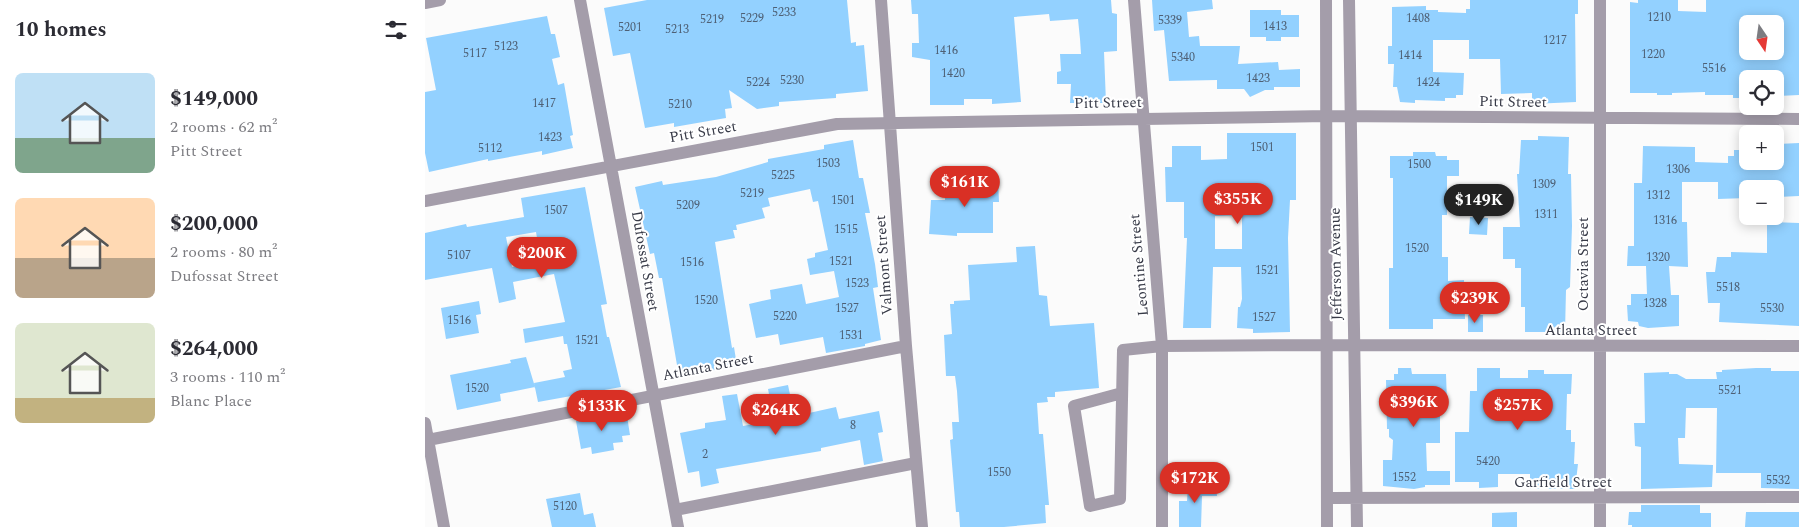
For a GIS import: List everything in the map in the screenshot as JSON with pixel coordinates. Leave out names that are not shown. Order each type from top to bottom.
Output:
[{"type":"street","points":[[425,3],[441,0]]},
{"type":"street","name":"Dufossat Street","points":[[580,0],[678,527]]},
{"type":"street","name":"Valmont Street","points":[[881,0],[906,346],[922,527]]},
{"type":"street","name":"Leontine Street","points":[[1134,0],[1162,346],[1162,527]]},
{"type":"street","name":"Jefferson Avenue","points":[[1327,0],[1327,527]]},
{"type":"street","name":"Jefferson Avenue","points":[[1349,0],[1357,527]]},
{"type":"street","name":"Octavia Street","points":[[1600,0],[1600,527]]},
{"type":"street","name":"Pitt Street","points":[[425,202],[837,124],[1327,116],[1799,119]]},
{"type":"street","points":[[1122,393],[1074,406],[1090,506],[1120,499],[1123,350],[1162,346],[1327,345]]},
{"type":"street","name":"Atlanta Street","points":[[1327,345],[1799,346]]},
{"type":"street","name":"Atlanta Street","points":[[428,440],[653,394],[906,346]]},
{"type":"street","points":[[425,423],[444,527]]},
{"type":"street","points":[[675,510],[916,463]]},
{"type":"street","name":"Garfield Street","points":[[1327,498],[1600,499],[1799,497]]},
{"type":"building","points":[[647,0],[847,0],[851,43],[856,42],[856,46],[864,45],[868,91],[836,94],[836,98],[779,102],[779,106],[757,109],[729,90],[732,108],[725,109],[726,118],[674,127],[674,123],[645,128],[630,53],[613,56],[604,8]]},
{"type":"building","points":[[911,0],[1111,0],[1112,13],[1117,14],[1117,51],[1104,52],[1106,103],[1070,103],[1071,84],[1057,84],[1057,72],[1061,71],[1060,54],[1081,54],[1078,19],[1050,21],[1049,14],[1014,17],[1021,102],[992,104],[992,99],[964,99],[964,105],[930,105],[930,60],[912,57],[912,43],[919,43],[918,14],[912,14]]},
{"type":"building","points":[[1152,0],[1212,0],[1213,9],[1187,12],[1189,37],[1199,36],[1200,46],[1240,46],[1238,64],[1278,62],[1279,70],[1300,69],[1300,87],[1274,87],[1274,90],[1265,90],[1250,97],[1244,89],[1217,89],[1217,80],[1169,81],[1164,30],[1154,31]]},
{"type":"building","points":[[1470,0],[1578,0],[1578,14],[1575,14],[1576,102],[1532,104],[1532,93],[1501,94],[1500,59],[1469,59],[1469,40],[1433,40],[1433,72],[1464,73],[1463,95],[1456,95],[1456,98],[1445,98],[1445,101],[1415,100],[1415,103],[1400,102],[1397,87],[1393,87],[1394,64],[1388,64],[1388,46],[1392,46],[1392,7],[1426,6],[1426,10],[1466,13],[1466,9],[1470,9]]},
{"type":"building","points":[[1638,0],[1678,0],[1678,11],[1706,12],[1706,0],[1799,0],[1799,95],[1784,96],[1784,70],[1739,70],[1739,98],[1733,98],[1733,95],[1705,95],[1705,92],[1672,93],[1672,95],[1630,93],[1630,2],[1638,3]]},
{"type":"building","points":[[1250,10],[1281,10],[1281,15],[1299,15],[1299,37],[1281,37],[1281,41],[1266,41],[1266,37],[1250,37]]},
{"type":"building","points":[[547,16],[551,34],[555,34],[560,57],[552,59],[558,85],[564,83],[573,135],[570,136],[573,148],[542,155],[542,151],[488,161],[488,159],[429,172],[425,153],[425,92],[436,90],[426,38]]},
{"type":"building","points":[[1227,133],[1296,133],[1296,200],[1290,200],[1288,238],[1290,332],[1253,333],[1253,329],[1237,328],[1238,307],[1240,307],[1242,299],[1241,267],[1213,267],[1211,328],[1183,328],[1187,238],[1184,238],[1184,202],[1166,202],[1165,167],[1172,167],[1172,146],[1201,146],[1201,160],[1227,159]],"holes":[[[1242,215],[1242,249],[1215,249],[1215,216]]]},
{"type":"building","points":[[1538,136],[1569,137],[1568,174],[1571,174],[1572,226],[1570,287],[1566,290],[1565,332],[1525,332],[1525,307],[1521,307],[1521,268],[1515,268],[1515,259],[1503,259],[1503,227],[1520,227],[1517,174],[1519,174],[1521,140],[1538,140]]},
{"type":"building","points":[[853,140],[859,178],[863,178],[870,213],[865,213],[878,287],[873,288],[881,340],[865,344],[865,346],[826,353],[823,337],[780,345],[778,334],[756,338],[749,304],[771,299],[770,290],[802,284],[806,304],[839,297],[834,271],[810,275],[807,259],[815,257],[815,253],[828,250],[818,201],[813,202],[810,189],[768,198],[770,206],[762,208],[765,218],[736,225],[737,230],[733,230],[735,238],[715,242],[732,348],[734,347],[737,366],[681,376],[679,365],[677,365],[662,278],[659,278],[654,253],[650,254],[635,187],[662,181],[663,185],[716,177],[768,162],[768,159],[824,149],[824,145]]},
{"type":"building","points":[[1799,143],[1799,196],[1784,197],[1784,180],[1739,180],[1739,198],[1718,199],[1718,182],[1682,182],[1682,222],[1687,222],[1688,267],[1669,266],[1671,295],[1679,295],[1679,326],[1648,328],[1639,326],[1638,322],[1628,321],[1627,305],[1631,305],[1631,294],[1647,294],[1646,266],[1627,266],[1628,246],[1634,246],[1634,183],[1642,183],[1643,146],[1695,147],[1695,162],[1728,163],[1728,156],[1734,156],[1734,150],[1739,150],[1739,170],[1784,170],[1784,144]]},
{"type":"building","points":[[1413,152],[1435,152],[1436,156],[1447,156],[1447,160],[1459,160],[1459,176],[1447,176],[1447,215],[1442,215],[1442,257],[1448,257],[1448,281],[1464,280],[1465,319],[1433,319],[1433,329],[1389,329],[1389,268],[1393,268],[1393,178],[1390,178],[1390,156],[1413,156]]},
{"type":"building","points":[[952,178],[998,178],[999,202],[993,202],[993,233],[957,233],[957,236],[929,234],[931,200],[945,200],[945,191],[952,191]]},
{"type":"building","points":[[585,187],[607,304],[601,305],[607,337],[609,337],[621,387],[538,402],[534,383],[565,377],[563,371],[572,369],[567,344],[564,344],[563,336],[525,343],[523,329],[565,322],[554,274],[513,282],[516,299],[499,303],[492,268],[425,280],[425,233],[466,224],[467,227],[524,217],[521,198]],"holes":[[[536,232],[541,261],[512,267],[506,237]]]},
{"type":"building","points":[[1470,217],[1488,218],[1487,235],[1469,234]]},
{"type":"building","points":[[1799,223],[1799,326],[1719,322],[1720,303],[1708,303],[1706,272],[1715,272],[1717,257],[1731,257],[1731,252],[1767,253],[1767,225]]},
{"type":"building","points":[[1035,246],[1039,295],[1047,296],[1050,326],[1094,323],[1099,388],[1055,392],[1055,397],[1047,397],[1048,402],[1037,403],[1039,434],[1043,434],[1049,505],[1045,505],[1046,523],[1004,527],[960,527],[959,512],[956,512],[950,440],[953,439],[952,422],[959,422],[957,391],[955,376],[946,376],[944,335],[952,334],[950,304],[954,304],[954,301],[970,300],[968,265],[1017,262],[1016,247]]},
{"type":"building","points":[[479,301],[481,314],[476,315],[479,333],[446,339],[441,308]]},
{"type":"building","points":[[1468,315],[1483,315],[1483,332],[1468,332]]},
{"type":"building","points":[[526,357],[535,387],[500,394],[501,401],[457,410],[450,375],[511,363],[510,360]]},
{"type":"building","points":[[1398,368],[1411,368],[1412,374],[1446,374],[1447,402],[1440,402],[1440,443],[1426,443],[1427,471],[1450,471],[1450,485],[1425,485],[1425,487],[1414,489],[1383,486],[1383,460],[1392,460],[1393,440],[1389,437],[1389,429],[1387,429],[1386,380],[1394,380],[1394,374],[1398,374]]},
{"type":"building","points":[[1477,368],[1500,368],[1500,378],[1528,378],[1528,370],[1544,370],[1544,374],[1572,374],[1571,394],[1567,394],[1566,430],[1571,430],[1571,442],[1575,442],[1574,464],[1578,464],[1575,489],[1530,489],[1530,474],[1498,474],[1498,487],[1479,488],[1479,482],[1455,482],[1455,432],[1469,432],[1470,391],[1477,391]]},
{"type":"building","points":[[1771,368],[1771,371],[1799,371],[1799,489],[1761,488],[1761,473],[1716,473],[1717,408],[1686,408],[1685,438],[1678,438],[1679,464],[1713,465],[1712,487],[1641,489],[1641,447],[1635,446],[1634,423],[1645,423],[1644,373],[1669,372],[1669,374],[1677,374],[1686,379],[1717,379],[1716,372],[1722,372],[1722,370]]},
{"type":"building","points":[[788,385],[792,404],[807,401],[809,413],[836,407],[839,419],[879,411],[883,432],[878,433],[883,461],[864,465],[860,440],[821,448],[821,451],[716,469],[719,483],[701,487],[699,471],[688,473],[680,433],[705,428],[705,423],[726,420],[722,396],[737,394],[743,426],[774,420],[768,389]]},
{"type":"building","points":[[617,413],[618,418],[627,416],[630,435],[622,436],[623,442],[613,443],[614,450],[592,454],[591,447],[581,449],[576,421]]},
{"type":"building","points":[[1194,482],[1216,482],[1217,496],[1202,496],[1201,527],[1179,527],[1179,501],[1187,501],[1188,486],[1194,486]]},
{"type":"building","points":[[580,493],[584,515],[593,513],[596,527],[552,527],[546,499]]},
{"type":"building","points":[[1641,505],[1700,505],[1700,513],[1711,513],[1711,527],[1632,527],[1632,525],[1628,525],[1629,512],[1641,512]]},
{"type":"building","points":[[1517,512],[1517,527],[1492,527],[1492,513]]},
{"type":"building","points":[[1746,512],[1799,512],[1799,527],[1745,527]]}]
